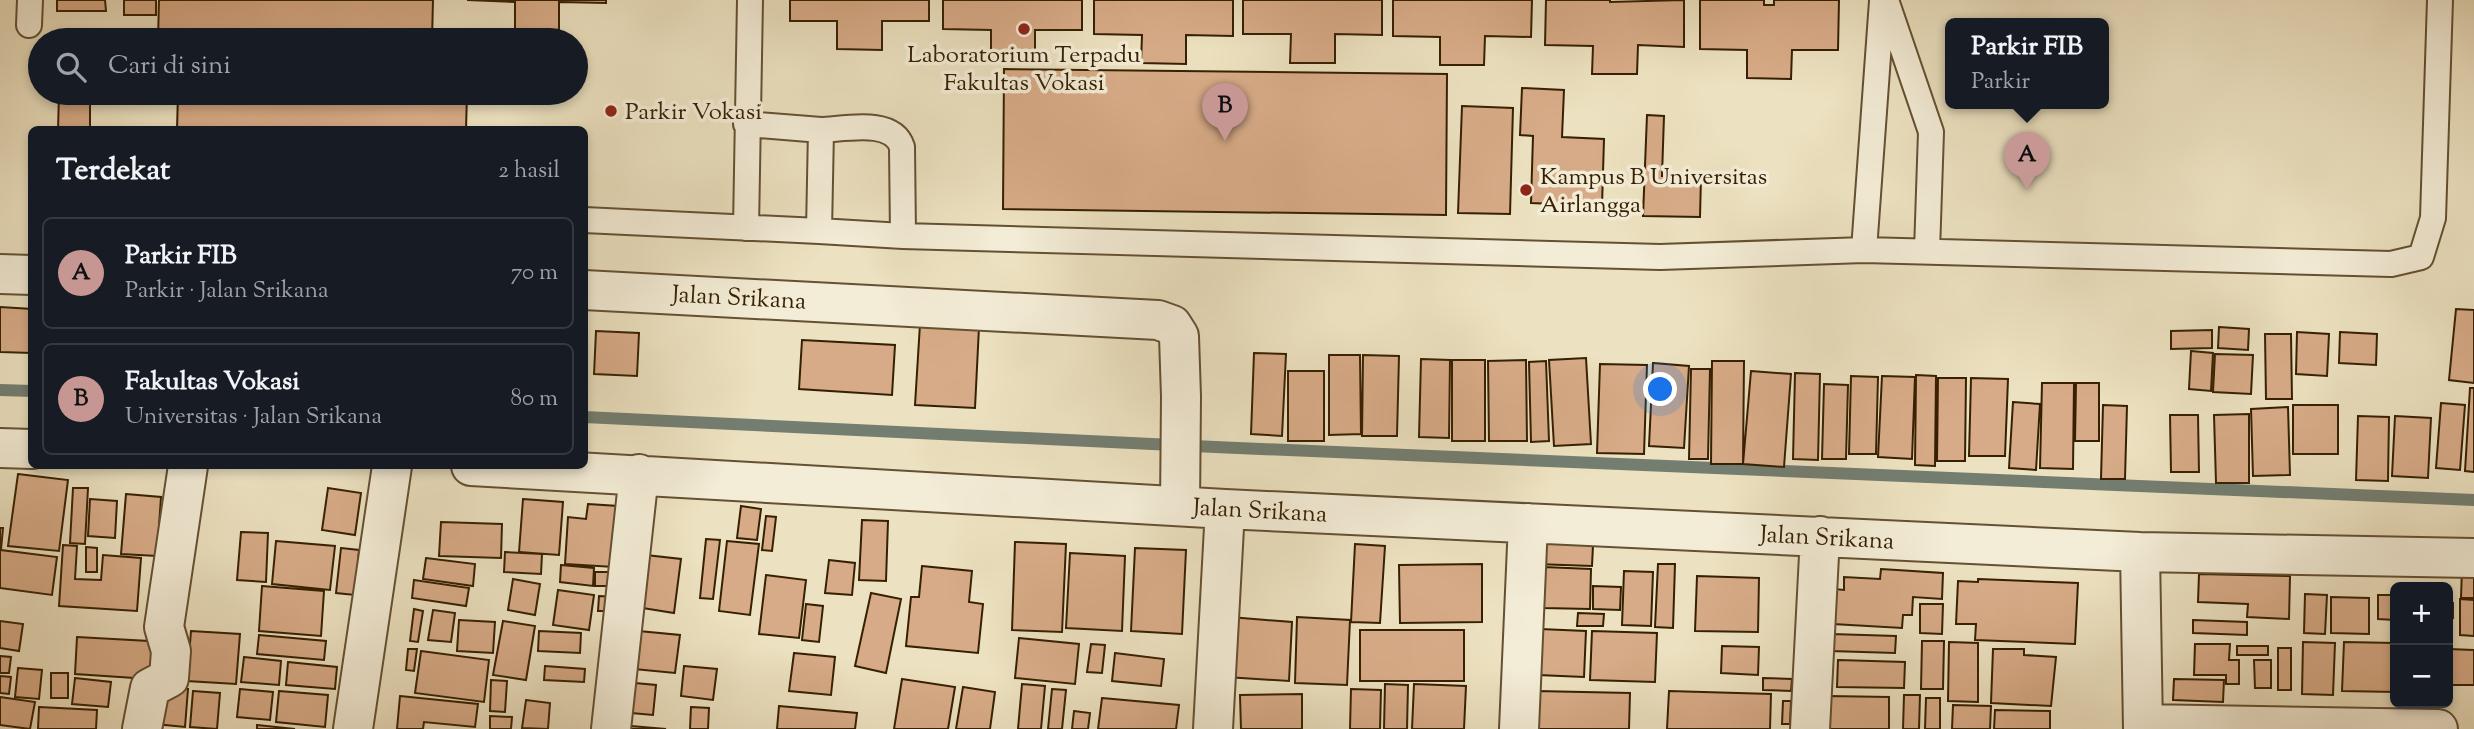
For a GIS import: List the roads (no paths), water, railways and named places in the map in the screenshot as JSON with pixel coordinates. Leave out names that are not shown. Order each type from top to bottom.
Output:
[{"type":"street","points":[[0,274],[28,275]]},
{"type":"street","name":"Jalan Srikana","points":[[588,290],[1158,320],[1172,324],[1179,336],[1180,490]]},
{"type":"street","points":[[0,448],[28,449]]},
{"type":"street","points":[[142,729],[150,688],[169,678],[171,651],[164,627],[188,469]]},
{"type":"street","points":[[353,729],[392,469]]},
{"type":"street","name":"Jalan Srikana","points":[[534,469],[1180,490],[1225,509],[2140,552],[2474,558]]},
{"type":"street","points":[[611,729],[639,474]]},
{"type":"street","points":[[1213,729],[1225,509]]},
{"type":"street","points":[[1519,729],[1528,523]]},
{"type":"street","points":[[1810,729],[1820,536]]},
{"type":"street","points":[[2140,552],[2143,726],[2438,729]]},
{"type":"lane","points":[[29,25],[30,0]]},
{"type":"lane","points":[[746,228],[750,0]]},
{"type":"lane","points":[[1864,250],[1884,0]]},
{"type":"lane","points":[[1884,0],[1931,132],[1927,251]]},
{"type":"lane","points":[[588,220],[903,236],[1660,257],[1864,250],[2391,264],[2421,257],[2433,218],[2440,0]]},
{"type":"lane","points":[[746,124],[821,130],[881,129],[899,138],[903,156],[903,236]]},
{"type":"lane","points":[[820,231],[821,130]]},
{"type":"waterway","points":[[0,390],[28,391]]},
{"type":"waterway","points":[[588,417],[1215,447],[2474,500]]},
{"type":"place","name":"Laboratorium Terpadu Fakultas Vokasi","points":[[1024,29]]},
{"type":"place","name":"Parkir Vokasi","points":[[611,111]]},
{"type":"place","name":"Fakultas Vokasi","points":[[1225,141]]},
{"type":"place","name":"Kampus B Universitas Airlangga","points":[[1526,190]]},
{"type":"place","name":"Parkir FIB","points":[[2027,190]]}]
